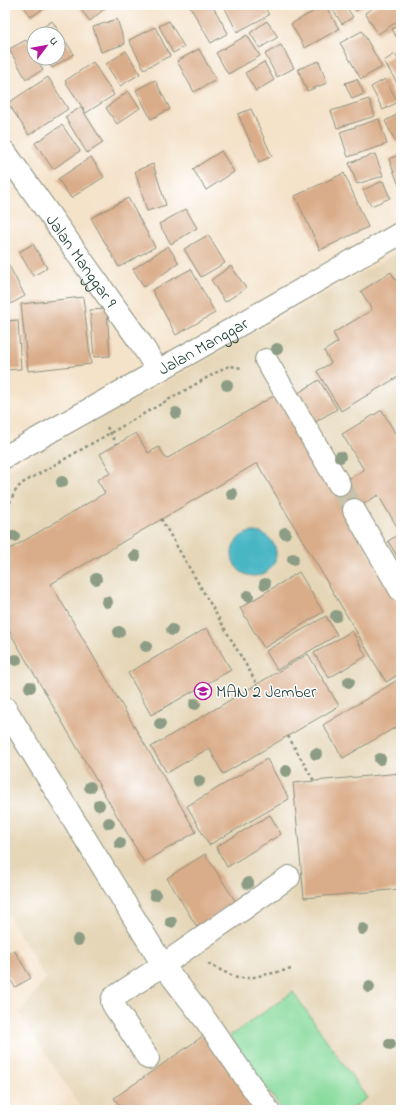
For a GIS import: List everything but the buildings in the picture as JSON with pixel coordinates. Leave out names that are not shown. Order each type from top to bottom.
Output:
[{"type":"street","name":"Jalan Manggar 9","points":[[5,152],[140,342],[158,371]]},
{"type":"street","name":"Jalan Manggar","points":[[5,457],[401,234]]},
{"type":"street","points":[[269,366],[339,484]]},
{"type":"street","points":[[354,510],[401,591]]},
{"type":"street","points":[[5,708],[163,965],[207,1022],[268,1110]]},
{"type":"street","points":[[148,1058],[112,1002],[113,998],[289,877]]},
{"type":"path","points":[[5,514],[14,493],[21,484],[224,368],[230,366],[269,366]]},
{"type":"path","points":[[161,519],[258,684]]},
{"type":"path","points":[[288,736],[314,781]]},
{"type":"path","points":[[182,952],[237,978],[249,978],[292,969]]},
{"type":"shaded area","name":"MAN 2 Jember","points":[[401,251],[401,1110],[82,1110],[19,1013],[46,979],[5,910],[5,471]]},
{"type":"green space","points":[[293,992],[367,1098],[350,1110],[282,1110],[230,1036]]},
{"type":"water","points":[[250,532],[258,532],[263,533],[270,538],[275,545],[275,563],[270,570],[263,575],[250,576],[242,573],[235,566],[232,558],[232,550],[235,542],[242,535]]},
{"type":"tunnel","points":[[339,484],[354,510]]},
{"type":"place","name":"MAN 2 Jember","points":[[203,691]]}]
